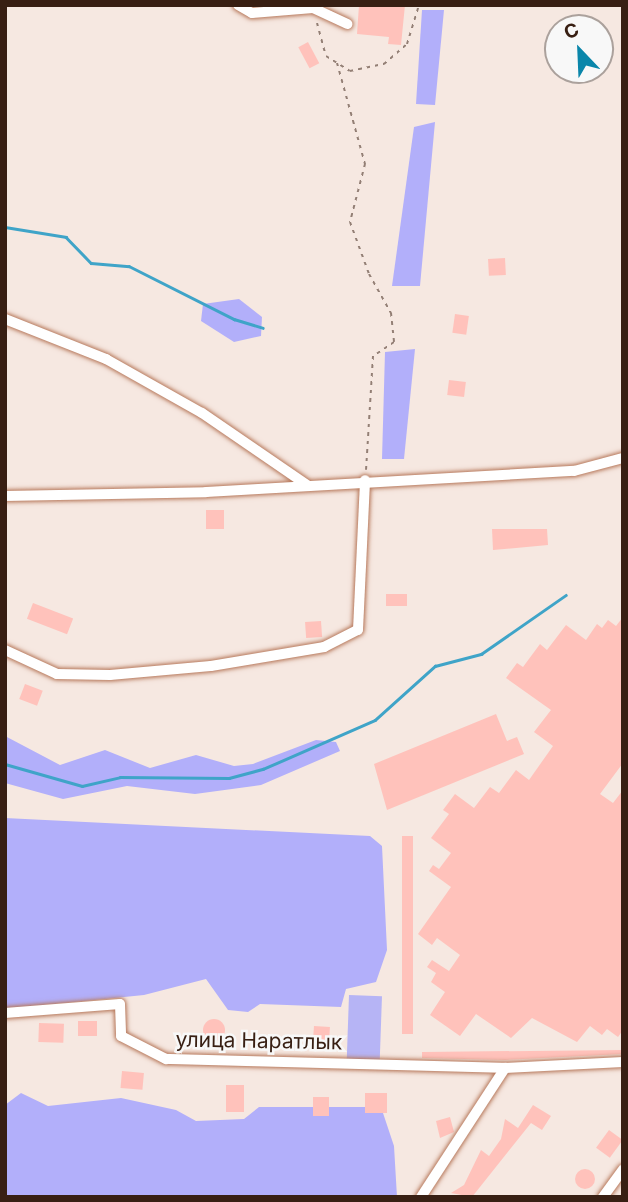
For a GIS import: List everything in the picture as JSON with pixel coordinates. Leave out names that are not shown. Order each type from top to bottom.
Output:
[{"type":"street","points":[[238,5],[252,13],[313,7],[346,24]]},
{"type":"street","points":[[5,319],[106,359],[202,413],[307,485]]},
{"type":"street","points":[[5,496],[307,485],[574,471],[623,458]]},
{"type":"street","points":[[5,650],[57,674],[110,675],[211,666],[324,647],[358,630],[365,480]]},
{"type":"street","name":"улица Наратлык","points":[[5,1013],[120,1004],[121,1036],[166,1059],[505,1068],[623,1062]]},
{"type":"street","points":[[421,1197],[505,1068]]},
{"type":"street","points":[[603,1197],[623,1169]]},
{"type":"path","points":[[313,7],[326,55],[350,71],[384,64],[407,44],[419,5]]},
{"type":"path","points":[[337,62],[365,164],[350,222],[369,274],[391,313],[394,342],[373,356],[365,480]]},
{"type":"shaded area","points":[[422,10],[444,10],[435,105],[416,104]]},
{"type":"shaded area","points":[[435,122],[420,286],[392,286],[414,127]]},
{"type":"shaded area","points":[[239,299],[262,317],[261,336],[234,342],[201,321],[203,304]]},
{"type":"shaded area","points":[[415,349],[404,459],[382,459],[385,352]]},
{"type":"shaded area","points":[[5,736],[60,765],[105,750],[150,768],[196,755],[234,766],[253,764],[316,740],[336,742],[340,751],[261,785],[195,794],[127,786],[63,799],[5,783]]},
{"type":"shaded area","points":[[5,818],[370,836],[382,846],[387,950],[376,982],[346,989],[341,1007],[260,1004],[248,1012],[228,1010],[206,979],[144,995],[5,1009]]},
{"type":"shaded area","points":[[349,995],[382,996],[380,1060],[347,1059]]},
{"type":"shaded area","points":[[21,1093],[48,1106],[121,1098],[176,1110],[196,1121],[244,1119],[259,1107],[381,1107],[394,1146],[397,1197],[5,1197],[5,1105]]},
{"type":"building","points":[[359,5],[405,5],[401,45],[388,44],[389,37],[357,34]]},
{"type":"building","points":[[308,42],[319,63],[310,68],[298,47]]},
{"type":"building","points":[[505,258],[506,275],[489,276],[488,259]]},
{"type":"building","points":[[455,314],[469,316],[466,335],[452,333]]},
{"type":"building","points":[[449,380],[466,382],[464,397],[447,395]]},
{"type":"building","points":[[206,510],[224,510],[224,529],[206,529]]},
{"type":"building","points":[[492,529],[547,529],[548,545],[493,550]]},
{"type":"building","points":[[386,594],[407,594],[407,606],[386,606]]},
{"type":"building","points":[[33,603],[73,618],[67,634],[27,619]]},
{"type":"building","points":[[623,617],[623,763],[600,794],[613,803],[623,790],[623,1030],[618,1037],[607,1029],[602,1035],[590,1026],[577,1042],[532,1018],[511,1038],[476,1014],[460,1036],[430,1015],[445,992],[431,982],[436,973],[427,967],[432,960],[449,971],[460,955],[437,938],[432,945],[418,934],[451,887],[429,871],[433,865],[439,869],[451,853],[431,838],[449,814],[443,810],[455,794],[474,808],[490,787],[499,793],[516,770],[529,780],[553,746],[534,732],[551,710],[506,678],[517,663],[523,667],[540,644],[547,650],[566,625],[586,640],[597,624],[602,628],[608,620],[616,626]]},
{"type":"building","points":[[321,621],[322,637],[306,638],[305,622]]},
{"type":"building","points":[[25,684],[43,691],[37,706],[19,699]]},
{"type":"building","points":[[496,714],[507,741],[517,737],[524,754],[387,810],[374,764]]},
{"type":"building","points":[[402,836],[413,836],[413,1034],[402,1034]]},
{"type":"building","points":[[214,1019],[222,1022],[225,1030],[222,1038],[214,1041],[206,1038],[203,1030],[206,1022]]},
{"type":"building","points":[[78,1021],[97,1021],[97,1036],[78,1036]]},
{"type":"building","points":[[39,1023],[64,1024],[63,1043],[38,1042]]},
{"type":"building","points":[[314,1026],[330,1027],[329,1045],[313,1044]]},
{"type":"building","points":[[623,1050],[623,1054],[505,1060],[422,1058],[422,1052]]},
{"type":"building","points":[[122,1071],[144,1073],[142,1090],[121,1088]]},
{"type":"building","points":[[226,1085],[244,1085],[244,1112],[226,1112]]},
{"type":"building","points":[[365,1093],[387,1093],[387,1113],[365,1113]]},
{"type":"building","points":[[313,1097],[329,1097],[329,1116],[313,1116]]},
{"type":"building","points":[[533,1105],[551,1116],[542,1130],[531,1123],[472,1197],[451,1193],[464,1185],[481,1150],[489,1156],[501,1139],[505,1119],[518,1128]]},
{"type":"building","points":[[450,1117],[454,1132],[440,1138],[436,1121]]},
{"type":"building","points":[[609,1130],[623,1140],[610,1158],[596,1148]]},
{"type":"building","points":[[585,1169],[592,1172],[595,1179],[592,1186],[585,1189],[578,1186],[575,1179],[578,1172]]},
{"type":"waterway","points":[[5,227],[66,237],[91,263],[129,266],[234,319],[263,328]]},
{"type":"waterway","points":[[5,764],[82,786],[120,777],[229,778],[263,769],[375,720],[435,666],[481,654],[566,595]]}]
